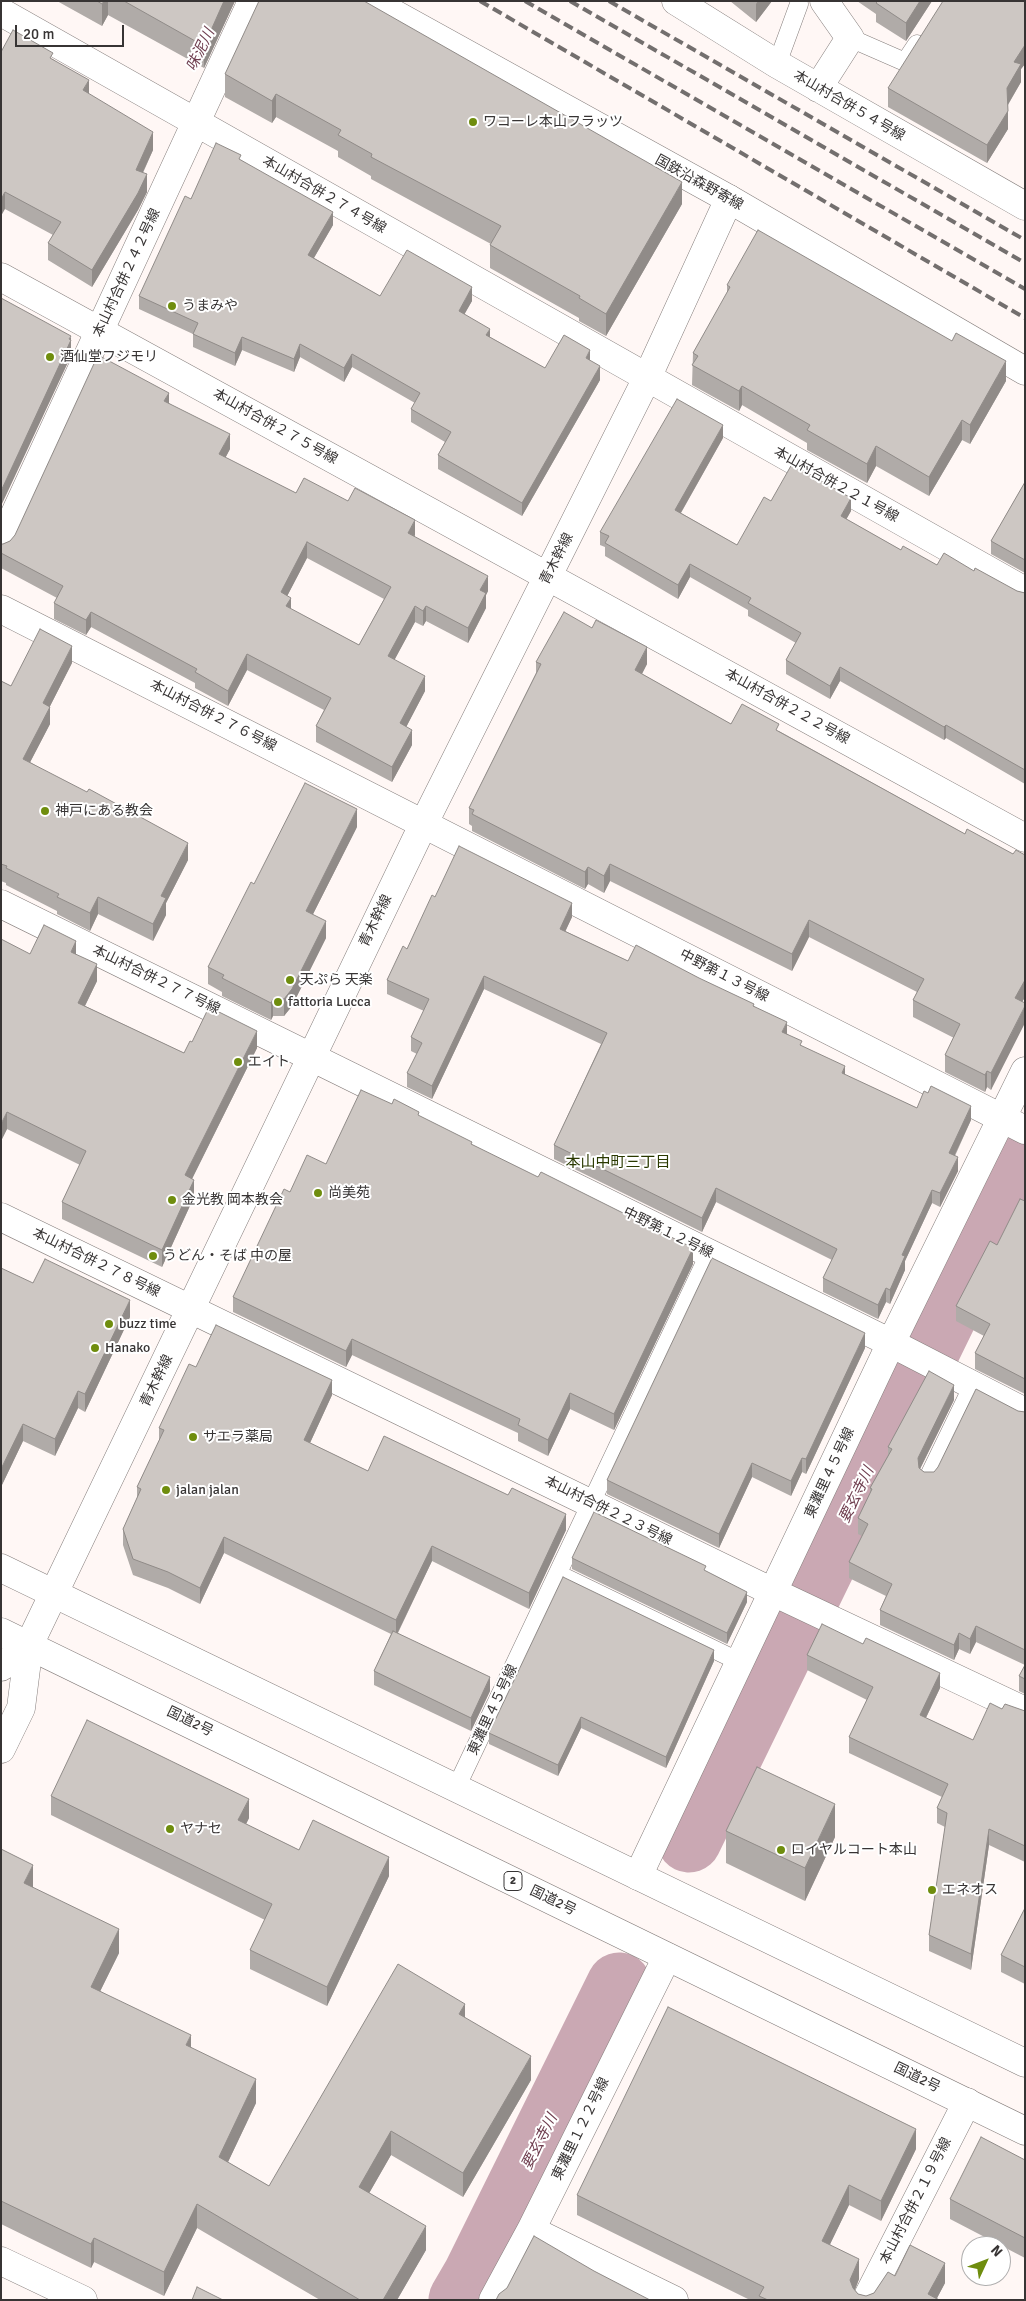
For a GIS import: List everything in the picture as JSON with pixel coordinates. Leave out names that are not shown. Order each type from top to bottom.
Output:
[{"type":"main road","name":"本山村合併２４２号線","points":[[1,544],[252,1]]},
{"type":"main road","name":"国鉄沿森野寄線","points":[[371,1],[729,199],[1025,371]]},
{"type":"main road","name":"本山村合併５４号線","points":[[676,1],[777,64],[1025,206]]},
{"type":"main road","points":[[812,3],[850,38],[818,88]]},
{"type":"main road","name":"本山村合併２７４号線","points":[[1,12],[647,378]]},
{"type":"main road","name":"青木幹線","points":[[1,1749],[21,1708],[29,1645],[424,823],[647,378],[729,199]]},
{"type":"main road","name":"本山村合併２７５号線","points":[[1,276],[100,332],[549,576]]},
{"type":"main road","name":"本山村合併２２１号線","points":[[647,378],[1025,591]]},
{"type":"main road","name":"本山村合併２２２号線","points":[[549,576],[1025,838]]},
{"type":"main road","name":"本山村合併２７６号線","points":[[1,609],[424,823]]},
{"type":"main road","name":"中野第１３号線","points":[[424,823],[1013,1124]]},
{"type":"main road","name":"本山村合併２７７号線","points":[[1,904],[310,1057]]},
{"type":"main road","name":"中野第１２号線","points":[[310,1057],[891,1343],[1025,1412]]},
{"type":"main road","name":"東灘里４５号線","points":[[638,1876],[891,1343],[1013,1124],[1025,1071]]},
{"type":"main road","name":"本山村合併２７８号線","points":[[1,1217],[191,1310]]},
{"type":"main road","name":"本山村合併２２３号線","points":[[191,1310],[773,1592],[1025,1711]]},
{"type":"main road","points":[[1,1568],[1025,2063]]},
{"type":"main road","name":"国道2号","points":[[1,1632],[1025,2131]]},
{"type":"main road","name":"青木幹線","points":[[1,1667],[29,1645]]},
{"type":"main road","name":"東灘里１２２号線","points":[[493,2300],[531,2230],[667,1957]]},
{"type":"main road","name":"本山村合併２１９号線","points":[[866,2300],[967,2102]]},
{"type":"main road","points":[[531,2230],[674,2300]]},
{"type":"main road","points":[[1,2261],[83,2300]]},
{"type":"lane","points":[[777,64],[812,3]]},
{"type":"lane","points":[[850,38],[905,62],[925,32]]},
{"type":"lane","name":"東灘里４５号線","points":[[456,1788],[709,1254]]},
{"type":"lane","points":[[928,1478],[973,1385]]},
{"type":"lane","points":[[558,1574],[740,1662]]},
{"type":"building","points":[[124,1],[224,1],[204,46]]},
{"type":"building","points":[[259,1],[364,1],[682,182],[606,314],[579,298],[580,296],[490,245],[501,226],[371,157],[372,154],[338,135],[341,130],[276,94],[272,101],[225,74]]},
{"type":"building","points":[[878,1],[920,1],[906,23],[876,3]]},
{"type":"building","points":[[943,1],[1025,1],[1025,45],[1014,62],[1021,64],[1007,88],[1008,111],[987,145],[888,88]]},
{"type":"building","points":[[13,30],[53,53],[50,58],[89,80],[83,90],[153,132],[136,170],[147,174],[138,193],[92,270],[48,243],[61,222],[5,192],[1,199],[1,52]]},
{"type":"building","points":[[216,143],[241,155],[239,159],[333,212],[308,255],[380,296],[407,250],[472,287],[459,311],[490,329],[486,335],[545,368],[564,335],[590,350],[586,358],[600,366],[522,503],[438,455],[451,432],[411,409],[420,393],[352,354],[344,368],[300,344],[294,359],[242,337],[235,353],[193,334],[198,323],[139,296],[185,196],[191,199]]},
{"type":"building","points":[[758,230],[952,341],[956,333],[1006,361],[970,425],[962,420],[929,477],[876,446],[867,464],[807,430],[810,425],[742,386],[739,391],[692,365],[698,356],[693,353],[730,287],[727,285]]},
{"type":"building","points":[[1,298],[71,336],[69,339],[71,340],[1,491]]},
{"type":"building","points":[[98,355],[169,393],[164,401],[230,434],[219,454],[296,493],[304,478],[348,501],[355,488],[415,520],[408,533],[488,576],[480,590],[486,593],[468,628],[426,606],[423,611],[415,606],[388,656],[425,676],[400,723],[412,730],[392,767],[316,726],[331,698],[247,654],[228,691],[195,672],[197,669],[91,612],[86,620],[54,603],[63,586],[1,553],[1,544],[10,541],[15,535]],"holes":[[[307,542],[391,587],[359,645],[286,606],[291,598],[281,592]]]},
{"type":"building","points":[[677,399],[723,425],[675,510],[737,545],[764,497],[771,501],[792,464],[851,498],[841,516],[901,550],[903,546],[937,565],[944,553],[974,571],[975,568],[1017,591],[1025,593],[1025,770],[946,725],[944,727],[840,667],[830,686],[786,660],[801,633],[748,603],[751,598],[690,564],[678,585],[605,543],[609,536],[600,532]]},
{"type":"building","points":[[1025,482],[1025,560],[991,541]]},
{"type":"building","points":[[564,612],[592,628],[596,620],[647,647],[635,670],[731,724],[742,704],[779,724],[776,730],[965,834],[967,829],[1013,854],[1016,850],[1025,855],[1025,980],[1015,998],[1025,1003],[1025,1006],[991,1073],[987,1071],[985,1075],[945,1055],[960,1024],[913,1000],[924,979],[809,920],[792,954],[610,864],[604,876],[588,867],[585,872],[472,814],[474,810],[469,808],[541,664],[536,662]]},
{"type":"building","points":[[40,629],[72,646],[43,703],[50,707],[23,759],[87,792],[89,789],[188,843],[161,896],[166,898],[153,924],[98,897],[90,913],[57,897],[59,894],[1,864],[1,681],[11,686]]},
{"type":"building","points":[[305,783],[357,809],[306,911],[326,921],[292,989],[284,999],[273,999],[271,1003],[222,978],[224,975],[208,967],[251,882],[254,884]]},
{"type":"building","points":[[459,846],[572,903],[560,929],[628,961],[636,945],[754,1004],[753,1006],[787,1022],[782,1032],[802,1041],[800,1045],[845,1066],[842,1073],[917,1108],[924,1091],[928,1093],[931,1086],[971,1106],[949,1153],[958,1157],[940,1193],[932,1190],[902,1255],[905,1256],[890,1290],[886,1288],[878,1305],[823,1278],[837,1249],[716,1188],[702,1218],[554,1145],[607,1033],[484,976],[432,1086],[407,1073],[422,1043],[411,1037],[429,999],[387,980],[403,946],[407,949],[432,895],[435,897]]},
{"type":"building","points":[[44,925],[76,941],[71,952],[97,964],[78,1003],[184,1053],[190,1041],[192,1042],[209,1007],[257,1031],[185,1175],[194,1180],[162,1250],[62,1202],[86,1151],[7,1112],[1,1124],[1,939],[30,954]]},
{"type":"building","points":[[361,1090],[392,1104],[394,1099],[419,1112],[418,1115],[472,1142],[471,1144],[538,1177],[541,1172],[693,1248],[614,1414],[570,1393],[548,1440],[518,1425],[520,1419],[352,1339],[346,1351],[233,1297],[284,1189],[290,1192],[307,1155],[326,1164]]},
{"type":"building","points":[[1020,1199],[1025,1201],[1025,1379],[975,1353],[990,1324],[956,1306],[990,1241],[997,1245]]},
{"type":"building","points":[[712,1258],[865,1333],[806,1459],[802,1458],[791,1481],[752,1463],[719,1534],[607,1480]]},
{"type":"building","points":[[45,1259],[130,1300],[85,1394],[78,1391],[55,1439],[23,1424],[1,1469],[1,1268],[33,1283]]},
{"type":"building","points":[[216,1325],[332,1380],[304,1440],[368,1471],[384,1436],[508,1495],[512,1488],[566,1514],[529,1593],[432,1546],[396,1620],[224,1537],[200,1588],[168,1572],[133,1559],[123,1529],[141,1489],[137,1487],[164,1430],[159,1428],[189,1364],[196,1367]]},
{"type":"building","points":[[929,1371],[954,1385],[918,1458],[919,1468],[924,1472],[934,1472],[938,1467],[976,1389],[1018,1411],[1025,1412],[1025,1650],[976,1626],[970,1639],[959,1633],[954,1645],[880,1610],[892,1584],[849,1562],[868,1524],[858,1518],[872,1489],[870,1488],[892,1449],[888,1447]]},
{"type":"building","points":[[594,1512],[706,1566],[704,1570],[747,1592],[727,1633],[572,1558]]},
{"type":"building","points":[[563,1577],[714,1650],[666,1757],[581,1717],[558,1765],[489,1733]]},
{"type":"building","points":[[822,1624],[863,1644],[866,1638],[940,1673],[920,1715],[973,1740],[990,1703],[1002,1709],[1005,1704],[1025,1711],[1025,1846],[989,1829],[971,1954],[929,1935],[947,1813],[937,1808],[948,1784],[849,1737],[873,1687],[807,1655]]},
{"type":"building","points":[[393,1631],[490,1677],[471,1718],[374,1671]]},
{"type":"building","points":[[1025,1665],[1025,1679],[1019,1676]]},
{"type":"building","points":[[87,1720],[249,1799],[238,1820],[299,1850],[313,1820],[389,1857],[327,1987],[250,1950],[272,1904],[51,1796]]},
{"type":"building","points":[[757,1767],[835,1804],[805,1868],[726,1831]]},
{"type":"building","points":[[1,1849],[33,1865],[24,1883],[119,1929],[91,1987],[191,2035],[186,2045],[256,2079],[219,2157],[269,2186],[398,1964],[465,2004],[459,2014],[531,2056],[463,2173],[391,2131],[359,2187],[426,2226],[383,2300],[360,2300],[197,2204],[164,2272],[94,2238],[91,2244],[1,2201]]},
{"type":"building","points":[[1025,1908],[1025,1967],[1001,1955]]},
{"type":"building","points":[[668,2007],[916,2129],[881,2201],[849,2185],[822,2241],[859,2259],[850,2280],[858,2294],[866,2296],[874,2293],[888,2272],[895,2276],[910,2245],[945,2263],[928,2294],[939,2300],[768,2300],[759,2296],[764,2287],[577,2195]]},
{"type":"building","points":[[981,2137],[1025,2160],[1025,2238],[950,2199]]},
{"type":"building","points":[[534,2236],[594,2271],[650,2300],[496,2300],[499,2294],[507,2288]]},
{"type":"building","points":[[197,2287],[223,2300],[192,2300]]},
{"type":"waterway","name":"要玄寺川","points":[[689,1840],[1025,1150]]},
{"type":"waterway","name":"要玄寺川","points":[[461,2300],[475,2276],[619,1985]]},
{"type":"railway","points":[[480,1],[1025,318]]},
{"type":"railway","points":[[525,1],[1025,289]]},
{"type":"railway","points":[[570,1],[1025,263]]},
{"type":"railway","points":[[609,1],[1025,240]]},
{"type":"place","name":"ワコーレ本山フラッツ","points":[[473,122]]},
{"type":"place","name":"うまみや","points":[[172,306]]},
{"type":"place","name":"酒仙堂フジモリ","points":[[50,357]]},
{"type":"place","name":"神戸にある教会","points":[[45,811]]},
{"type":"place","name":"天ぷら 天楽","points":[[290,980]]},
{"type":"place","name":"fattoria Lucca","points":[[278,1002]]},
{"type":"place","name":"エイト","points":[[238,1062]]},
{"type":"place","name":"尚美苑","points":[[318,1193]]},
{"type":"place","name":"金光教 岡本教会","points":[[172,1200]]},
{"type":"place","name":"うどん・そば 中の屋","points":[[153,1256]]},
{"type":"place","name":"buzz time","points":[[109,1324]]},
{"type":"place","name":"Hanako","points":[[95,1348]]},
{"type":"place","name":"サエラ薬局","points":[[193,1437]]},
{"type":"place","name":"jalan jalan","points":[[166,1490]]},
{"type":"place","name":"ヤナセ","points":[[170,1829]]},
{"type":"place","name":"ロイヤルコート本山","points":[[781,1850]]},
{"type":"place","name":"エネオス","points":[[932,1890]]},
{"type":"district","name":"本山中町三丁目","points":[[618,1163]]},
{"type":"water label","name":"味泥川","points":[[201,50]]}]
